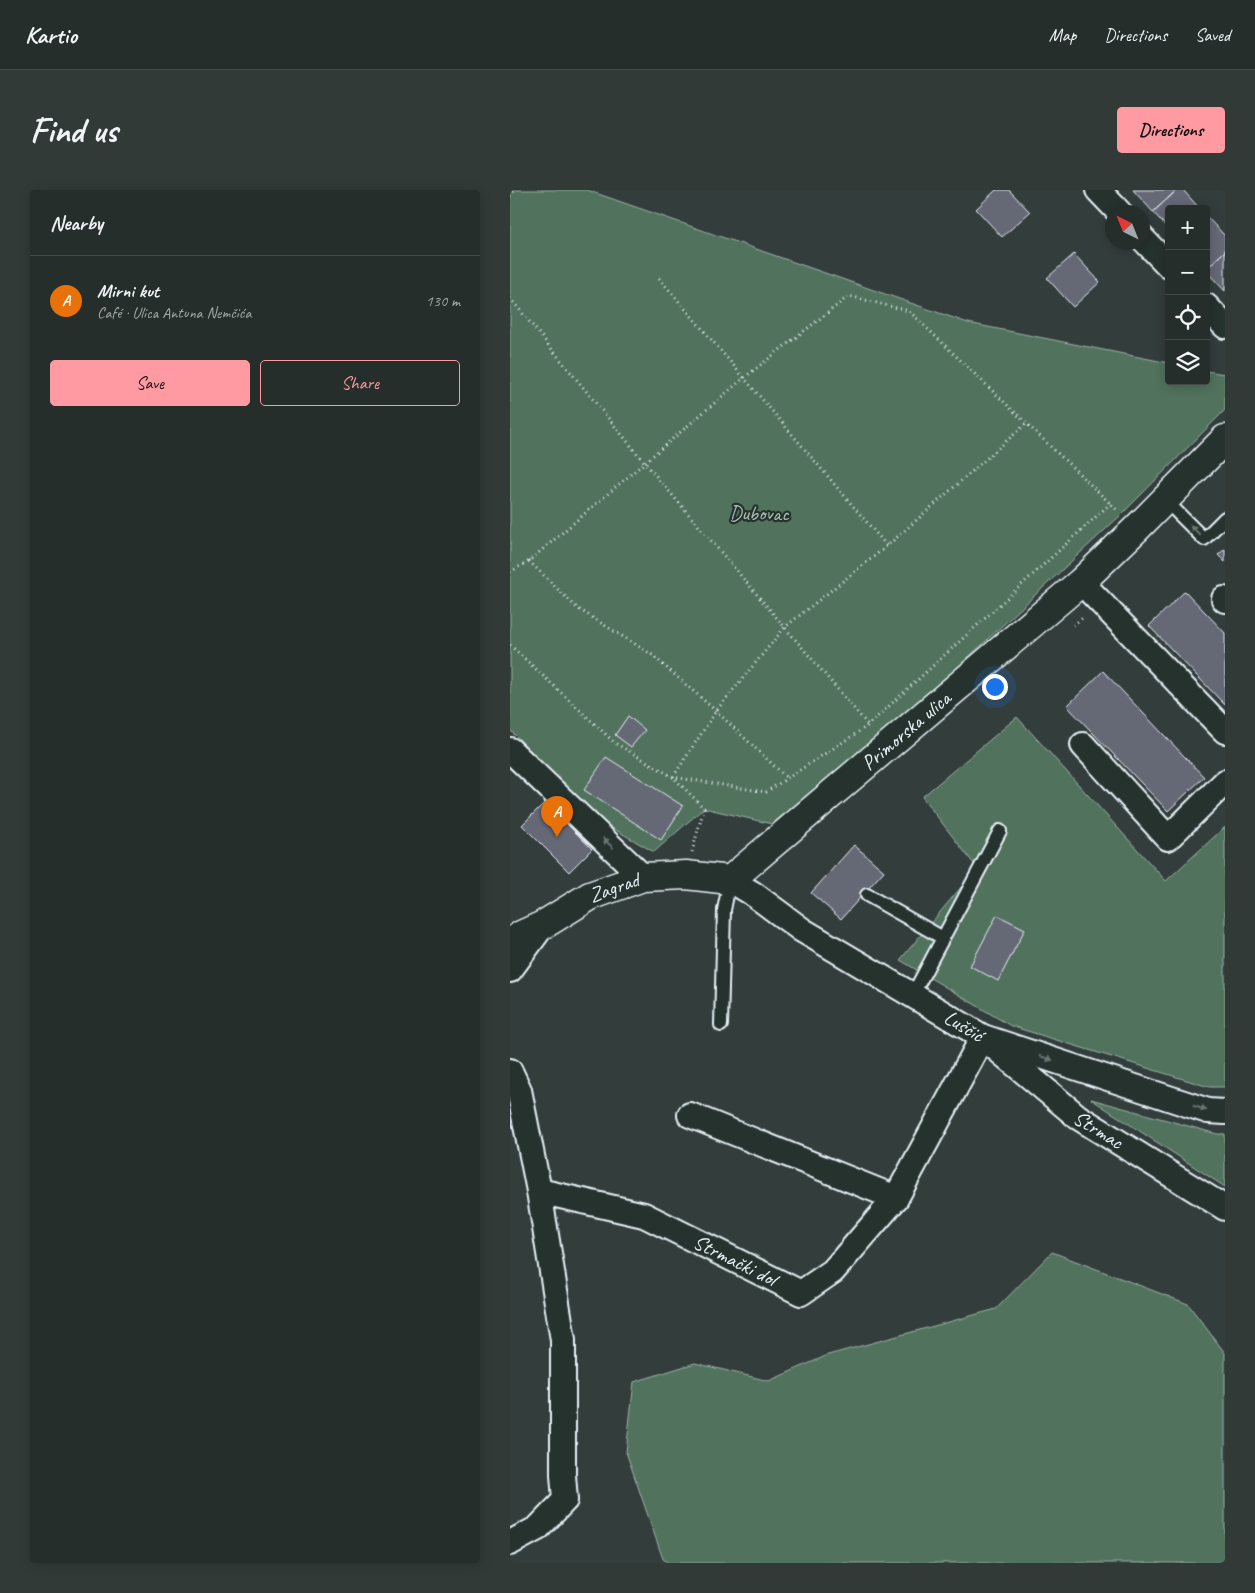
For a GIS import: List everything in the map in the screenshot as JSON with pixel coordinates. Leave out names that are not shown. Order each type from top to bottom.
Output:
[{"type":"main road","name":"Primorska ulica","points":[[730,880],[1081,582],[1225,439]]},
{"type":"main road","name":"Zagrad","points":[[510,944],[521,935],[543,925],[590,896],[643,877],[686,875],[730,880]]},
{"type":"street","points":[[1098,190],[1112,205]]},
{"type":"street","points":[[1150,246],[1165,262]]},
{"type":"street","points":[[1210,310],[1225,326]]},
{"type":"street","points":[[1081,582],[1225,731]]},
{"type":"street","points":[[1083,746],[1168,838],[1225,782]]},
{"type":"street","points":[[510,751],[643,877]]},
{"type":"street","name":"Luščić","points":[[730,880],[752,893],[802,930],[983,1037],[1208,1111],[1225,1112]]},
{"type":"street","points":[[510,970],[543,925]]},
{"type":"street","name":"Strmački dol","points":[[539,1191],[644,1215],[801,1293],[833,1271],[896,1198],[983,1037]]},
{"type":"street","name":"Strmac","points":[[983,1037],[1078,1117],[1225,1208]]},
{"type":"street","points":[[510,1070],[519,1090],[539,1191],[563,1340],[563,1475],[565,1500],[538,1528],[510,1543]]},
{"type":"street","points":[[690,1116],[896,1198]]},
{"type":"lane","points":[[1165,500],[1204,539],[1225,518]]},
{"type":"lane","points":[[912,996],[1000,831]]},
{"type":"lane","points":[[722,1025],[724,910],[730,880]]},
{"type":"lane","points":[[866,895],[943,938]]},
{"type":"path","points":[[510,196],[515,190]]},
{"type":"path","points":[[659,278],[887,546]]},
{"type":"path","points":[[510,572],[529,561],[745,377],[849,296],[909,311],[1137,528]]},
{"type":"path","points":[[510,298],[645,463],[868,725]]},
{"type":"path","points":[[673,777],[716,711],[785,627],[887,546],[1027,423]]},
{"type":"path","points":[[673,777],[766,792],[868,725],[1111,504]]},
{"type":"path","points":[[529,561],[577,608],[651,654],[716,711],[787,778]]},
{"type":"path","points":[[510,645],[615,743],[673,777],[704,808],[686,875]]},
{"type":"green space","name":"Dubovac","points":[[510,190],[587,190],[968,323],[1165,362],[1165,385],[1210,385],[1210,372],[1225,374],[1225,410],[1122,514],[930,693],[772,824],[704,808],[654,852],[602,822],[510,730]]},
{"type":"green space","points":[[1017,717],[1166,881],[1225,827],[1225,1087],[1209,1087],[1011,1026],[900,960],[977,868],[922,797]]},
{"type":"green space","points":[[1091,1099],[1217,1134],[1225,1134],[1225,1187]]},
{"type":"green space","points":[[1052,1252],[1188,1304],[1225,1353],[1225,1563],[668,1563],[663,1559],[626,1452],[634,1382],[695,1363],[769,1381],[828,1355],[996,1309]]},
{"type":"building","points":[[996,190],[1009,190],[1030,212],[1002,237],[976,209]]},
{"type":"building","points":[[1133,190],[1177,190],[1153,212],[1150,205],[1147,205]]},
{"type":"building","points":[[1177,190],[1183,190],[1196,205],[1165,205],[1165,226],[1153,212]]},
{"type":"building","points":[[1210,220],[1225,236],[1225,251],[1210,265]]},
{"type":"building","points":[[1225,251],[1225,291],[1210,275],[1210,265]]},
{"type":"building","points":[[1074,254],[1100,282],[1073,307],[1047,278]]},
{"type":"building","points":[[1225,549],[1225,562],[1218,555]]},
{"type":"building","points":[[1185,591],[1225,633],[1225,705],[1149,626]]},
{"type":"building","points":[[1103,671],[1204,777],[1168,811],[1067,706]]},
{"type":"building","points":[[628,716],[645,730],[631,747],[615,735]]},
{"type":"building","points":[[606,757],[683,806],[661,840],[584,790]]},
{"type":"building","points":[[545,802],[592,849],[569,872],[522,825]]},
{"type":"building","points":[[854,845],[884,871],[841,919],[811,893]]},
{"type":"building","points":[[997,915],[1025,929],[998,981],[970,966]]},
{"type":"place","name":"Mirni kut","points":[[557,837]]}]
